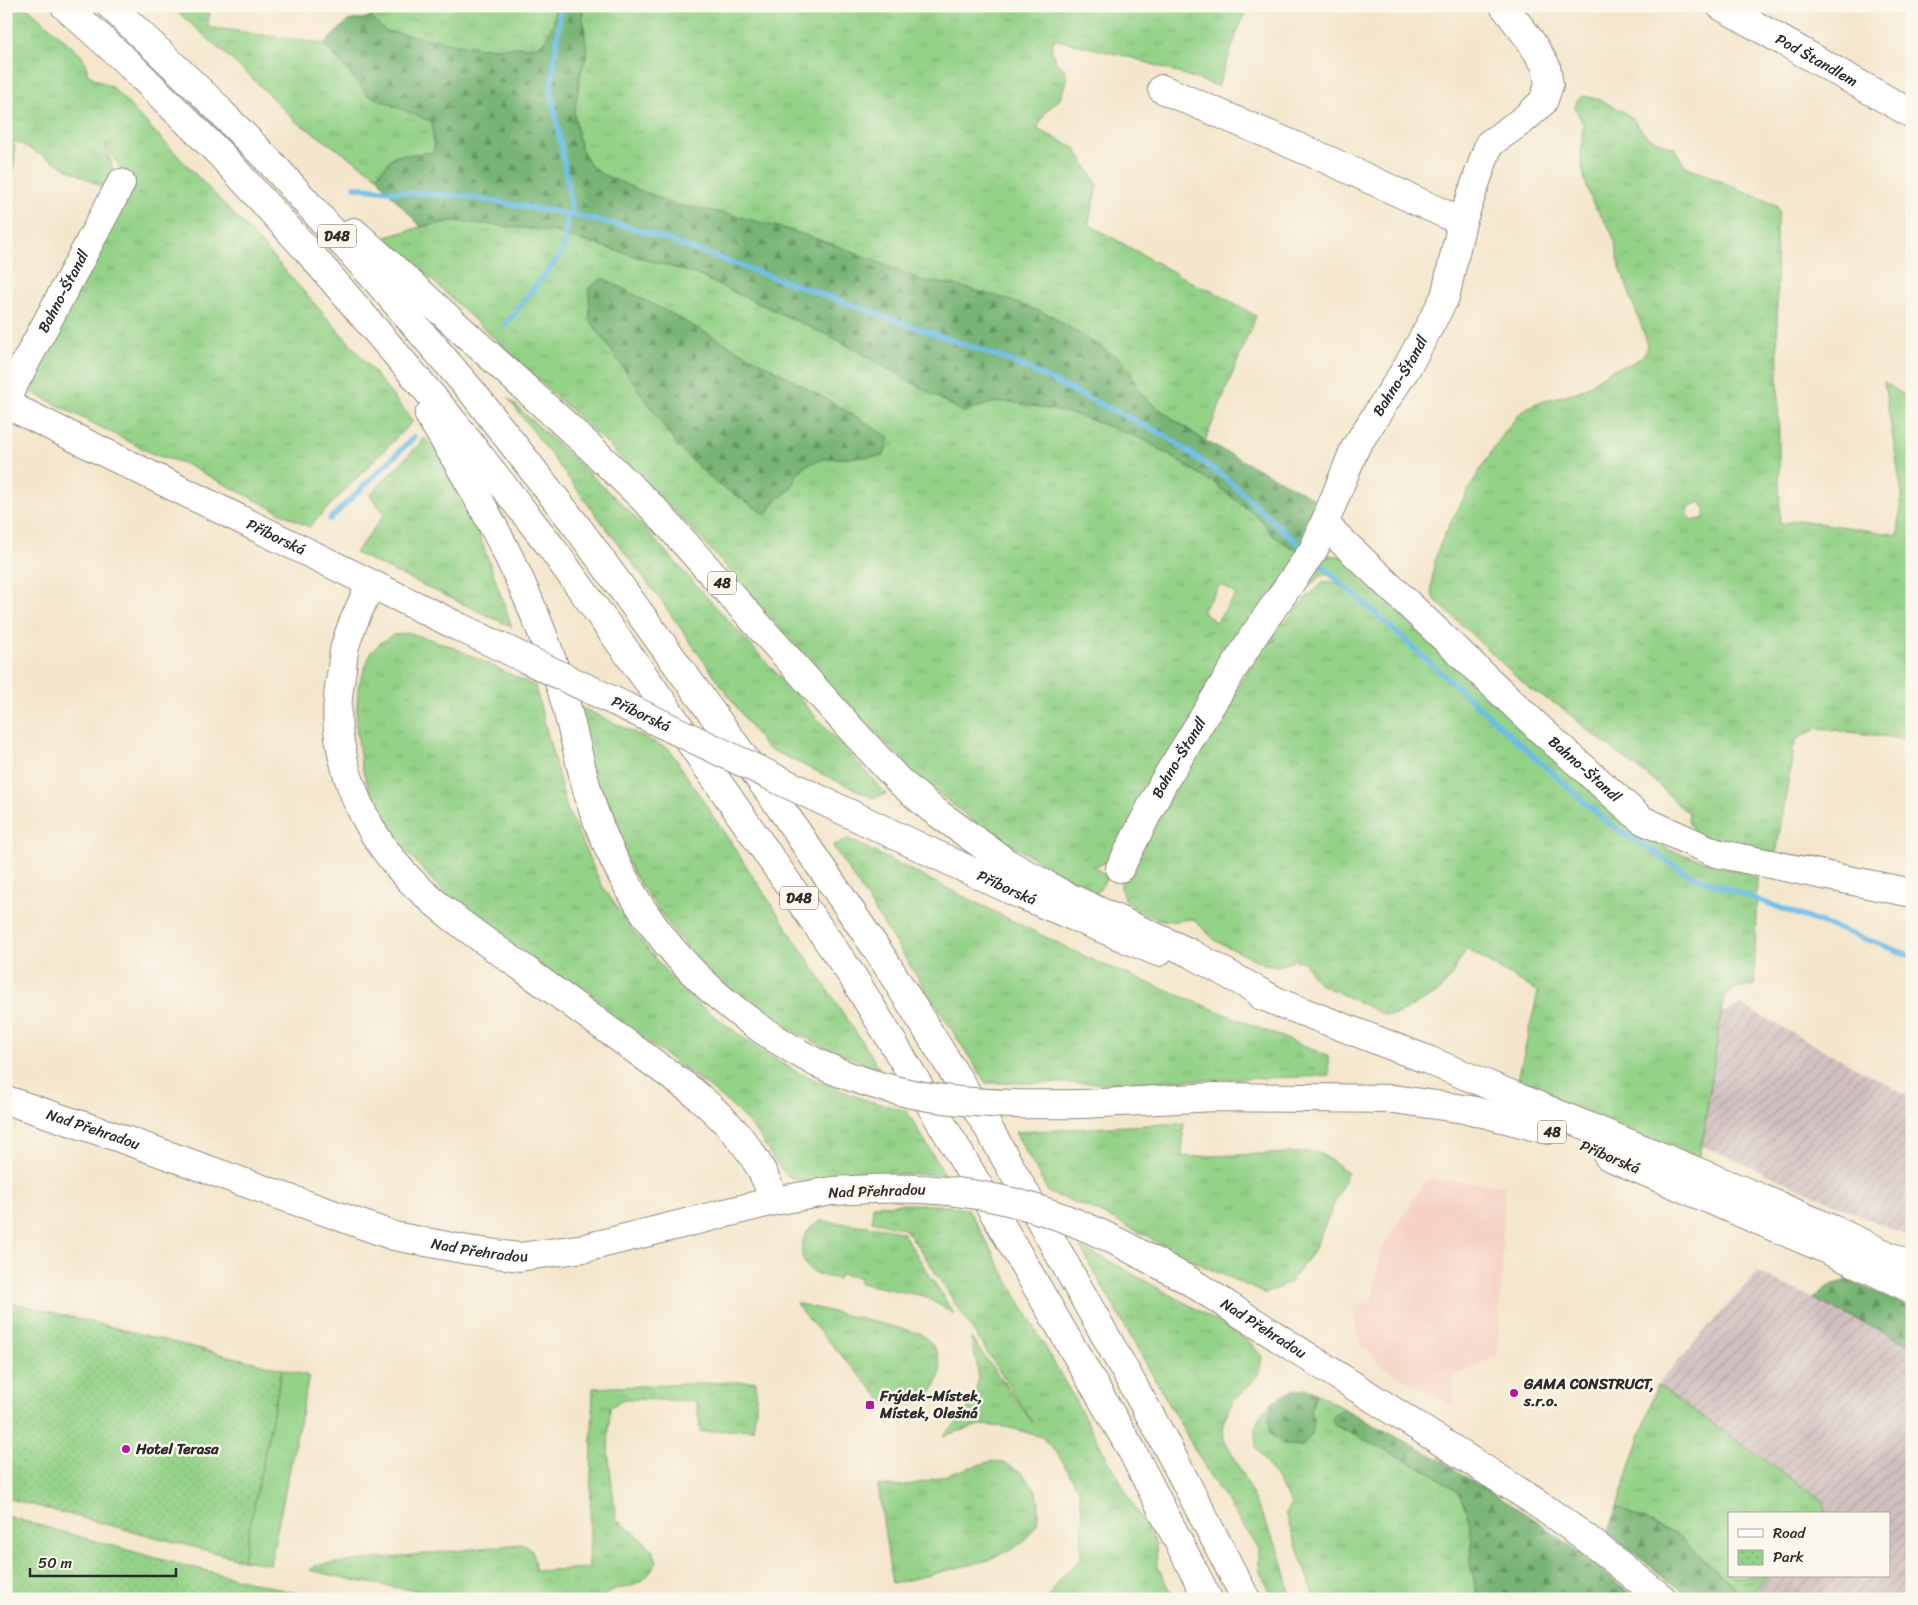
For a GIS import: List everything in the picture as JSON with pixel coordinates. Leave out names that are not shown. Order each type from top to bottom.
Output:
[{"type":"main road","name":"D48","points":[[65,6],[128,63],[221,155],[308,251],[447,414],[551,547],[666,707],[853,977],[959,1153],[1131,1449],[1208,1599]]},
{"type":"main road","name":"D48","points":[[112,6],[273,165],[365,267],[473,393],[578,528],[780,807],[882,956],[989,1129],[1160,1433],[1246,1599]]},
{"type":"main road","name":"Bahno-Štandl","points":[[1120,868],[1163,783],[1254,635],[1310,555],[1356,448],[1409,364],[1445,297],[1462,222],[1490,144],[1523,120],[1542,102],[1549,85],[1546,66],[1530,40],[1504,6]]},
{"type":"main road","name":"Pod Štandlem","points":[[1721,6],[1912,114]]},
{"type":"main road","points":[[1162,89],[1326,159],[1462,222]]},
{"type":"main road","name":"48","points":[[203,94],[656,510],[852,730],[900,781],[932,809],[1007,863],[1064,895],[1190,953],[1284,1006]]},
{"type":"main road","name":"Bahno-Štandl","points":[[6,399],[121,183]]},
{"type":"main road","points":[[308,251],[382,345],[415,394],[447,444],[508,555],[560,684],[594,812],[619,870],[656,930],[679,958],[728,1007],[771,1037],[817,1063],[866,1084],[918,1096],[983,1104],[1084,1104],[1215,1096],[1394,1099],[1471,1110],[1548,1130]]},
{"type":"main road","name":"Příborská","points":[[6,404],[457,626],[1015,892],[1284,1006],[1428,1060],[1747,1193],[1832,1229],[1912,1267]]},
{"type":"main road","name":"Bahno-Štandl","points":[[1324,524],[1542,731],[1642,820],[1716,852],[1912,893]]},
{"type":"main road","points":[[371,584],[357,612],[346,644],[338,692],[338,735],[348,778],[361,811],[376,837],[405,874],[435,902],[692,1091],[716,1111],[736,1131],[749,1148],[768,1182],[774,1201]]},
{"type":"main road","name":"Příborská","points":[[1284,1006],[1548,1130],[1823,1248],[1912,1289]]},
{"type":"main road","name":"Nad Přehradou","points":[[6,1100],[114,1136],[394,1236],[468,1250],[519,1256],[585,1248],[774,1201],[832,1191],[906,1188],[940,1189],[1010,1200],[1044,1210],[1089,1228],[1188,1280],[1534,1501],[1585,1537],[1663,1599]]},
{"type":"shaded area","points":[[1741,1005],[1912,1098],[1912,1238],[1701,1145],[1720,1014]]},
{"type":"shaded area","points":[[1428,1178],[1505,1186],[1498,1355],[1454,1376],[1454,1407],[1382,1366],[1360,1343],[1352,1307],[1372,1300],[1382,1247]]},
{"type":"shaded area","points":[[1757,1272],[1912,1346],[1912,1599],[1746,1598],[1767,1578],[1890,1578],[1890,1512],[1825,1512],[1823,1501],[1657,1385]]},
{"type":"green space","points":[[6,6],[26,6],[81,55],[87,66],[87,74],[113,88],[248,229],[354,348],[413,421],[309,527],[183,463],[155,455],[32,392],[26,380],[122,194],[134,191],[105,143],[115,176],[106,189],[13,140],[14,165],[6,188]]},
{"type":"green space","points":[[171,6],[210,6],[208,27],[324,44],[368,95],[432,121],[434,152],[394,156],[377,176],[294,120],[250,76]]},
{"type":"green space","points":[[370,6],[555,6],[554,22],[544,42],[535,47],[480,48],[385,31],[371,17]]},
{"type":"green space","points":[[555,6],[582,6],[587,55],[581,72],[574,113],[580,146],[590,165],[601,174],[675,205],[729,214],[793,231],[840,247],[924,281],[954,285],[1006,299],[1052,316],[1121,360],[1134,378],[1142,395],[1205,441],[1323,503],[1300,552],[1272,535],[1262,521],[1214,483],[1143,439],[1077,415],[1012,402],[995,402],[963,412],[838,340],[695,274],[551,231],[453,221],[421,227],[386,189],[377,176],[394,156],[434,152],[432,122],[368,95],[324,44],[348,21],[371,17],[385,31],[480,48],[535,47],[544,42],[554,22]]},
{"type":"green space","points":[[582,6],[1247,6],[1218,86],[1133,58],[1054,39],[1051,49],[1057,64],[1064,68],[1067,77],[1060,99],[1046,111],[1037,129],[1075,148],[1098,186],[1088,224],[1256,316],[1205,441],[1159,409],[1142,395],[1134,378],[1052,316],[1006,299],[954,285],[924,281],[840,247],[793,231],[729,214],[675,205],[601,174],[590,165],[580,146],[574,113],[581,72],[587,55]]},
{"type":"green space","points":[[1583,96],[1598,99],[1626,113],[1646,136],[1674,148],[1684,165],[1776,205],[1779,210],[1776,231],[1780,525],[1798,520],[1898,535],[1902,495],[1884,382],[1912,400],[1912,740],[1818,728],[1795,740],[1776,854],[1695,834],[1688,821],[1689,813],[1653,780],[1585,728],[1561,707],[1531,690],[1433,598],[1433,573],[1440,544],[1475,478],[1516,418],[1532,405],[1583,389],[1607,372],[1637,361],[1646,349],[1646,338],[1620,268],[1615,242],[1610,229],[1593,204],[1585,181],[1581,160],[1583,124],[1575,108],[1577,100]],"holes":[[[1699,502],[1706,511],[1703,519],[1693,520],[1688,515],[1689,507]]]},
{"type":"green space","points":[[453,221],[551,231],[695,274],[838,340],[963,412],[995,402],[1012,402],[1077,415],[1143,439],[1214,483],[1262,521],[1272,535],[1300,552],[1108,862],[1094,866],[1108,876],[1096,895],[977,824],[919,778],[833,689],[696,533],[608,445],[386,237],[421,227]],"holes":[[[603,278],[834,403],[884,456],[822,459],[804,466],[797,474],[791,489],[775,501],[614,353],[590,320]],[[1221,584],[1236,595],[1216,622],[1202,611]]]},
{"type":"green space","points":[[603,278],[783,375],[889,437],[884,456],[822,459],[804,466],[797,474],[791,489],[775,501],[767,515],[716,483],[678,447],[590,320],[589,288]]},
{"type":"green space","points":[[508,398],[626,508],[886,794],[873,798],[765,747],[659,598]]},
{"type":"green space","points":[[425,438],[439,455],[470,508],[512,627],[355,553],[385,514],[370,495]]},
{"type":"green space","points":[[1320,554],[1345,557],[1604,804],[1669,850],[1757,877],[1754,985],[1735,988],[1723,1000],[1699,1165],[1516,1088],[1538,992],[1467,948],[1449,979],[1437,993],[1400,1013],[1385,1015],[1320,984],[1313,977],[1305,962],[1295,960],[1277,966],[1264,964],[1216,941],[1193,919],[1162,920],[1140,912],[1127,902],[1121,889],[1124,874],[1262,647],[1276,640],[1264,642]],"holes":[[[1328,575],[1348,592],[1334,582],[1323,583],[1302,603],[1284,625],[1282,614],[1303,587],[1321,576]]]},
{"type":"green space","points":[[410,633],[448,645],[535,686],[567,809],[601,884],[630,927],[668,974],[701,1006],[758,1049],[797,1072],[862,1099],[907,1111],[945,1175],[884,1174],[807,1181],[790,1177],[779,1167],[751,1126],[709,1087],[446,896],[387,829],[368,788],[361,763],[356,724],[358,687],[371,652],[380,643],[393,635]]},
{"type":"green space","points":[[572,703],[669,749],[880,1069],[824,1047],[779,1024],[749,1004],[704,968],[672,929],[635,877],[598,803]]},
{"type":"green space","points":[[848,839],[1090,959],[1328,1056],[1329,1076],[1102,1083],[986,1083],[833,846]]},
{"type":"green space","points":[[1184,1123],[1182,1157],[1318,1152],[1348,1172],[1314,1250],[1289,1283],[1266,1294],[1172,1252],[1147,1236],[1090,1208],[1049,1193],[1015,1132]]},
{"type":"green space","points":[[873,1205],[939,1205],[968,1209],[1156,1545],[1157,1565],[1175,1599],[1149,1599],[1142,1592],[1128,1599],[1053,1599],[1049,1596],[1057,1583],[1080,1559],[1083,1519],[1079,1490],[1059,1456],[1042,1437],[1007,1427],[980,1425],[943,1436],[968,1408],[978,1383],[977,1364],[971,1338],[1033,1423],[922,1252],[905,1229],[872,1221]]},
{"type":"green space","points":[[821,1221],[885,1228],[903,1233],[954,1314],[924,1296],[859,1283],[860,1278],[840,1274],[838,1279],[815,1273],[808,1268],[804,1261],[802,1246],[808,1231]]},
{"type":"green space","points":[[1080,1247],[1198,1310],[1250,1342],[1262,1357],[1259,1373],[1249,1386],[1232,1402],[1223,1423],[1224,1439],[1280,1553],[1292,1599],[1274,1599],[1259,1570],[1259,1549],[1211,1478]]},
{"type":"green space","points":[[1847,1280],[1912,1308],[1912,1346],[1813,1299],[1827,1287]]},
{"type":"green space","points":[[6,1301],[282,1369],[243,1560],[6,1498]]},
{"type":"green space","points":[[796,1303],[919,1333],[932,1345],[939,1359],[940,1373],[936,1386],[927,1396],[915,1403],[900,1405],[882,1400]]},
{"type":"green space","points":[[282,1369],[309,1376],[270,1564],[243,1560]]},
{"type":"green space","points":[[756,1381],[756,1408],[753,1429],[701,1432],[696,1401],[626,1399],[610,1407],[608,1451],[616,1520],[646,1542],[657,1561],[643,1580],[608,1593],[601,1599],[471,1599],[362,1582],[309,1570],[316,1565],[522,1544],[532,1550],[536,1571],[589,1568],[593,1388]]},
{"type":"green space","points":[[1657,1385],[1823,1501],[1825,1512],[1728,1512],[1728,1578],[1767,1578],[1746,1598],[1677,1535],[1617,1507]]},
{"type":"green space","points":[[1308,1389],[1316,1393],[1311,1411],[1314,1420],[1311,1435],[1302,1446],[1285,1445],[1270,1434],[1269,1417],[1273,1401],[1293,1390]]},
{"type":"green space","points":[[1316,1393],[1344,1409],[1335,1413],[1335,1425],[1428,1471],[1460,1494],[1469,1520],[1472,1542],[1471,1563],[1478,1599],[1316,1599],[1285,1513],[1292,1504],[1256,1447],[1255,1429],[1260,1416],[1273,1401],[1269,1417],[1314,1420],[1311,1411]]},
{"type":"green space","points":[[1344,1409],[1433,1456],[1539,1522],[1638,1599],[1478,1599],[1471,1563],[1472,1542],[1469,1520],[1460,1494],[1428,1471],[1334,1425],[1332,1419],[1335,1413]]},
{"type":"green space","points":[[992,1461],[1007,1464],[1021,1472],[1035,1488],[1039,1503],[1037,1523],[1024,1542],[989,1560],[892,1584],[878,1485],[891,1486],[920,1483]]},
{"type":"green space","points":[[1617,1507],[1677,1535],[1747,1599],[1692,1599],[1608,1533]]},
{"type":"green space","points":[[6,1516],[167,1561],[320,1599],[6,1599]]},
{"type":"waterway","points":[[561,6],[551,90],[573,215]]},
{"type":"waterway","points":[[355,187],[408,193],[463,196],[573,215],[633,228],[1014,362],[1166,436],[1228,480],[1304,549]]},
{"type":"waterway","points":[[506,324],[563,251],[568,214]]},
{"type":"waterway","points":[[330,519],[414,437]]},
{"type":"waterway","points":[[1316,560],[1609,824],[1690,875],[1912,956]]},
{"type":"place","name":"GAMA CONSTRUCT, s.r.o.","points":[[1514,1393]]},
{"type":"place","name":"Frýdek-Místek, Místek, Olešná","points":[[870,1405]]},
{"type":"place","name":"Hotel Terasa","points":[[126,1449]]}]
